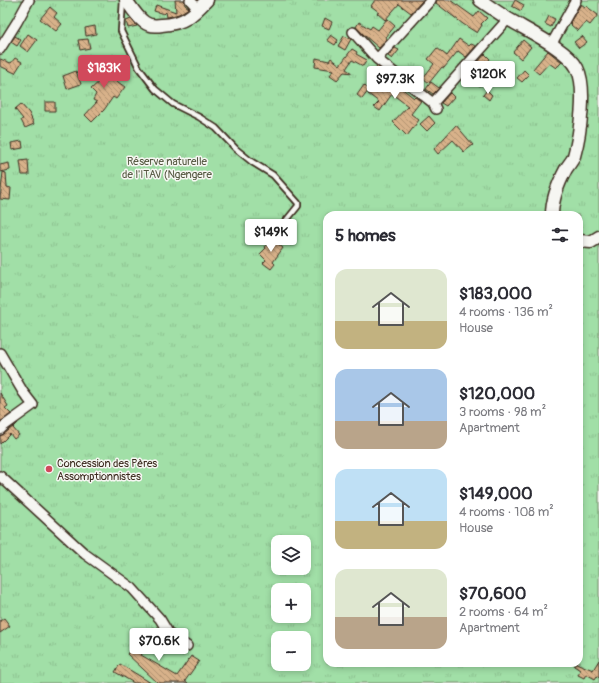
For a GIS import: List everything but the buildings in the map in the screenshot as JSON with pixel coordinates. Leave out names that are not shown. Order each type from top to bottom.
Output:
[{"type":"street","points":[[0,49],[18,22],[29,0]]},
{"type":"street","points":[[126,0],[144,22],[153,26],[172,24],[182,21],[190,17],[207,0]]},
{"type":"street","points":[[190,0],[198,9]]},
{"type":"street","points":[[377,59],[431,0]]},
{"type":"street","points":[[480,0],[551,45],[568,57],[578,68],[583,91],[580,127],[574,157],[561,180],[552,205],[552,211]]},
{"type":"street","points":[[551,45],[576,0]]},
{"type":"street","points":[[353,32],[377,59],[434,106],[508,19]]},
{"type":"street","points":[[583,241],[591,242],[599,237]]},
{"type":"street","points":[[0,353],[23,392],[33,405],[0,430]]},
{"type":"street","points":[[0,476],[85,554],[132,588],[160,619],[169,634],[187,646]]},
{"type":"lane","points":[[122,0],[121,31],[139,68],[156,89],[173,104],[199,117],[216,128],[236,149],[252,162],[273,175],[298,203],[298,206],[281,227]]},
{"type":"green space","name":"Réserve naturelle de l'ITAV (Ngengere","points":[[0,0],[599,0],[599,683],[0,683]]},
{"type":"place","name":"Concession des Pères Assomptionnistes","points":[[49,469]]}]
